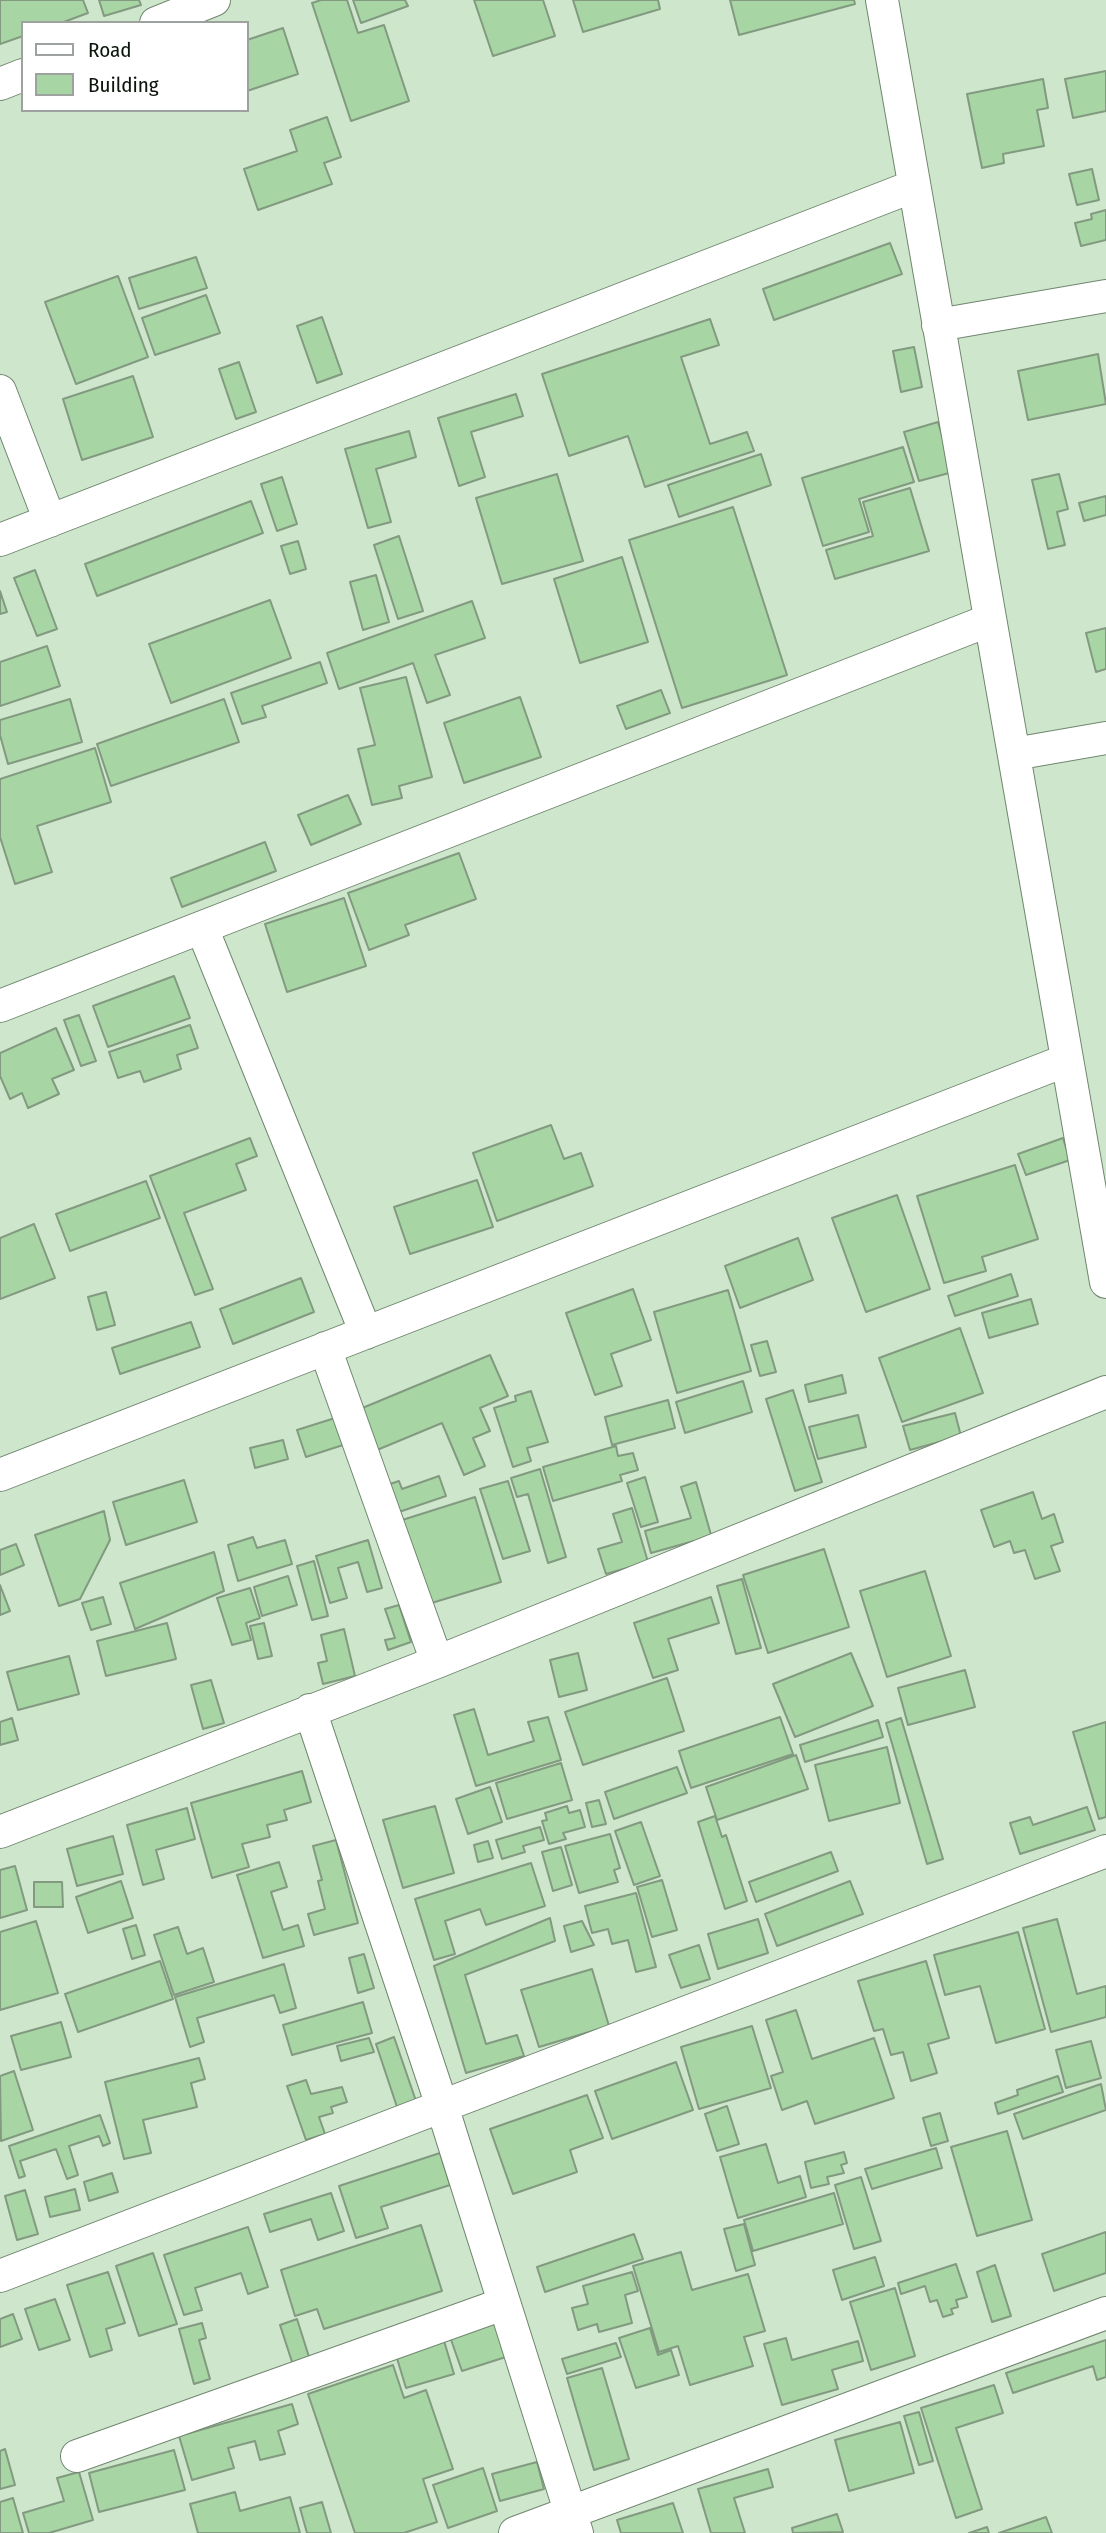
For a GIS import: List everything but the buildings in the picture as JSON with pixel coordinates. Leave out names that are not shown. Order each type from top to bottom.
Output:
[{"type":"street","points":[[161,21],[214,0]]},
{"type":"street","points":[[882,0],[1067,1060],[1097,1183],[1106,1282]]},
{"type":"street","points":[[0,84],[21,76]]},
{"type":"street","points":[[0,540],[914,186]]},
{"type":"street","points":[[939,325],[1106,296]]},
{"type":"street","points":[[0,391],[50,521]]},
{"type":"street","points":[[0,1006],[990,621]]},
{"type":"street","points":[[1014,754],[1106,738]]},
{"type":"street","points":[[202,928],[366,1332]]},
{"type":"street","points":[[0,1475],[1067,1060]]},
{"type":"street","points":[[325,1348],[437,1662]]},
{"type":"street","points":[[0,1832],[437,1662],[1106,1392]]},
{"type":"street","points":[[310,1710],[442,2106],[574,2522]]},
{"type":"street","points":[[0,2276],[1106,1851]]},
{"type":"street","points":[[77,2456],[503,2304]]},
{"type":"street","points":[[515,2533],[574,2522],[1106,2313]]}]
